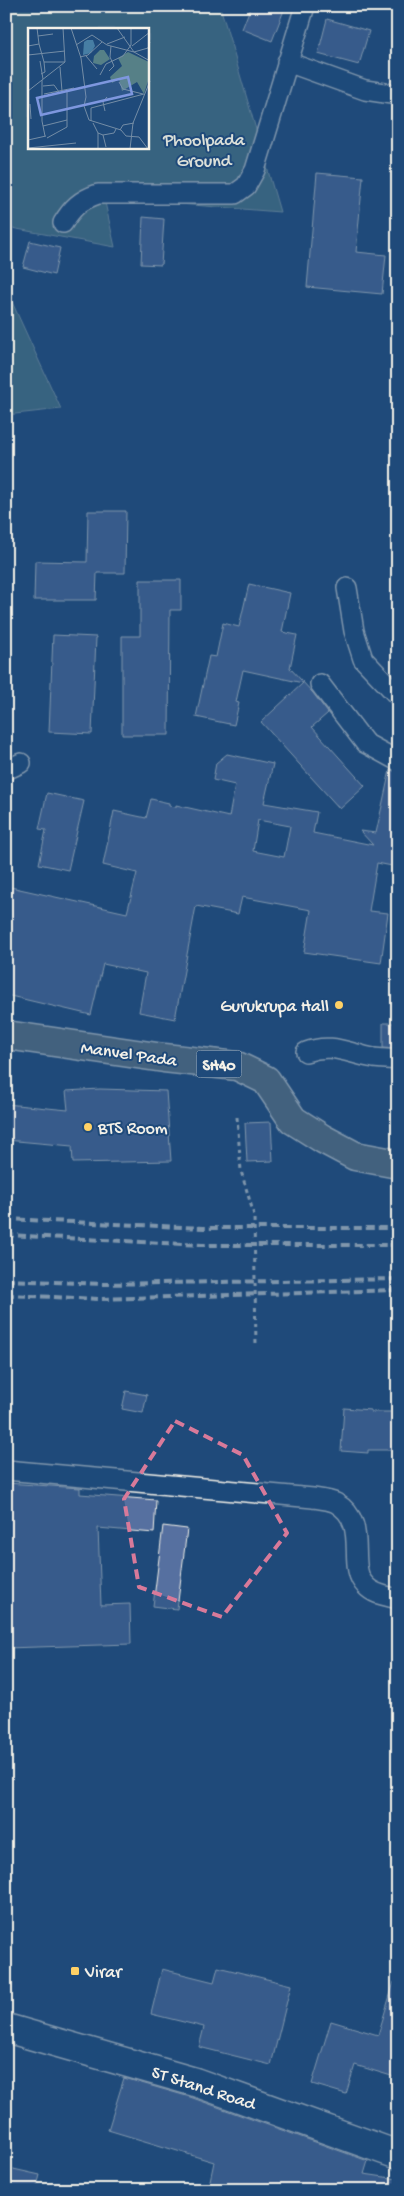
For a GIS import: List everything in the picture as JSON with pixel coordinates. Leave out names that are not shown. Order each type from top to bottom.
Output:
[{"type":"main road","name":"Manvel Pada","points":[[6,1036],[237,1066],[266,1080],[293,1120],[323,1139],[355,1156],[398,1164]]},
{"type":"street","points":[[63,224],[73,207],[86,198],[98,194],[236,194],[246,186],[255,170],[305,6]]},
{"type":"street","points":[[287,62],[365,90],[398,95]]},
{"type":"street","points":[[347,588],[354,631],[364,659],[398,696]]},
{"type":"street","points":[[320,684],[365,743],[398,761]]},
{"type":"street","points":[[306,1052],[328,1047],[374,1058],[398,1060]]},
{"type":"street","points":[[6,1470],[313,1498],[336,1503],[351,1517],[357,1536],[358,1573],[365,1586],[379,1595],[398,1598]]},
{"type":"street","name":"ST Stand Road","points":[[6,2028],[195,2082],[398,2155]]},
{"type":"path","points":[[237,1117],[241,1171],[254,1215],[256,1346]]},
{"type":"highlighted area","points":[[175,1421],[243,1455],[287,1533],[222,1617],[139,1587],[124,1499]]},
{"type":"green space","name":"Phoolpada Ground","points":[[6,6],[220,6],[280,212],[104,198],[115,247],[6,227]]},
{"type":"green space","points":[[6,289],[61,409],[6,415]]},
{"type":"building","points":[[251,6],[274,6],[284,10],[272,41],[242,29]]},
{"type":"building","points":[[327,19],[369,31],[359,65],[318,54]]},
{"type":"building","points":[[317,173],[363,177],[356,252],[386,255],[382,294],[307,287]]},
{"type":"building","points":[[143,217],[164,219],[161,265],[141,264]]},
{"type":"building","points":[[30,241],[60,248],[54,275],[23,267]]},
{"type":"building","points":[[88,511],[126,511],[125,573],[97,573],[96,600],[34,600],[35,561],[87,562]]},
{"type":"building","points":[[140,580],[181,580],[181,610],[170,610],[169,735],[122,735],[122,636],[140,636]]},
{"type":"building","points":[[249,584],[290,593],[282,632],[297,635],[290,668],[313,693],[328,713],[312,727],[365,786],[340,809],[261,722],[303,683],[243,670],[236,702],[239,703],[234,725],[196,717],[209,656],[216,657],[223,623],[239,627]]},
{"type":"building","points":[[53,635],[96,637],[92,734],[49,732]]},
{"type":"building","points":[[227,754],[273,764],[264,803],[317,812],[313,833],[373,845],[360,831],[376,833],[390,770],[398,772],[398,857],[394,856],[392,866],[377,863],[369,911],[388,913],[381,963],[304,952],[311,910],[242,897],[238,914],[196,906],[175,1019],[139,1012],[146,973],[103,964],[91,1015],[6,995],[6,886],[127,913],[137,873],[103,865],[114,811],[146,818],[151,799],[169,803],[169,806],[176,807],[176,805],[229,817],[235,785],[213,780],[216,763]],"holes":[[[258,820],[290,826],[284,857],[253,851]]]},
{"type":"building","points":[[47,793],[84,801],[68,870],[39,864],[46,830],[39,829]]},
{"type":"building","points":[[383,1023],[398,1023],[398,1049],[383,1048]]},
{"type":"building","points":[[100,1089],[166,1091],[171,1161],[73,1163],[72,1146],[6,1140],[6,1104],[68,1110],[66,1091]]},
{"type":"building","points":[[271,1122],[273,1161],[247,1162],[245,1123]]},
{"type":"building","points":[[126,1391],[147,1395],[143,1413],[122,1409]]},
{"type":"building","points":[[344,1408],[371,1410],[371,1412],[398,1412],[398,1450],[368,1450],[368,1453],[341,1451]]},
{"type":"building","points":[[6,1483],[80,1488],[80,1494],[156,1500],[154,1533],[98,1528],[101,1605],[130,1604],[131,1644],[6,1648]]},
{"type":"building","points":[[163,1526],[187,1529],[177,1609],[153,1606]]},
{"type":"building","points":[[218,1967],[291,1985],[271,2065],[199,2047],[204,2027],[151,2014],[162,1969],[214,1982]]},
{"type":"building","points":[[394,1982],[398,1983],[398,2078],[355,2065],[346,2094],[312,2084],[331,2021],[378,2035]]},
{"type":"building","points":[[124,2078],[190,2097],[368,2161],[364,2174],[398,2179],[398,2190],[208,2190],[214,2162],[108,2130]]},
{"type":"building","points":[[9,2168],[40,2175],[36,2190],[6,2190]]},
{"type":"railway","points":[[6,1219],[204,1228],[398,1228]]},
{"type":"railway","points":[[6,1235],[202,1245],[398,1245]]},
{"type":"railway","points":[[6,1280],[103,1284],[398,1279]]},
{"type":"railway","points":[[6,1295],[100,1299],[398,1290]]},
{"type":"place","name":"Gurukrupa Hall","points":[[339,1005]]},
{"type":"place","name":"BTS Room","points":[[88,1127]]},
{"type":"place","name":"Virar","points":[[75,1971]]}]
